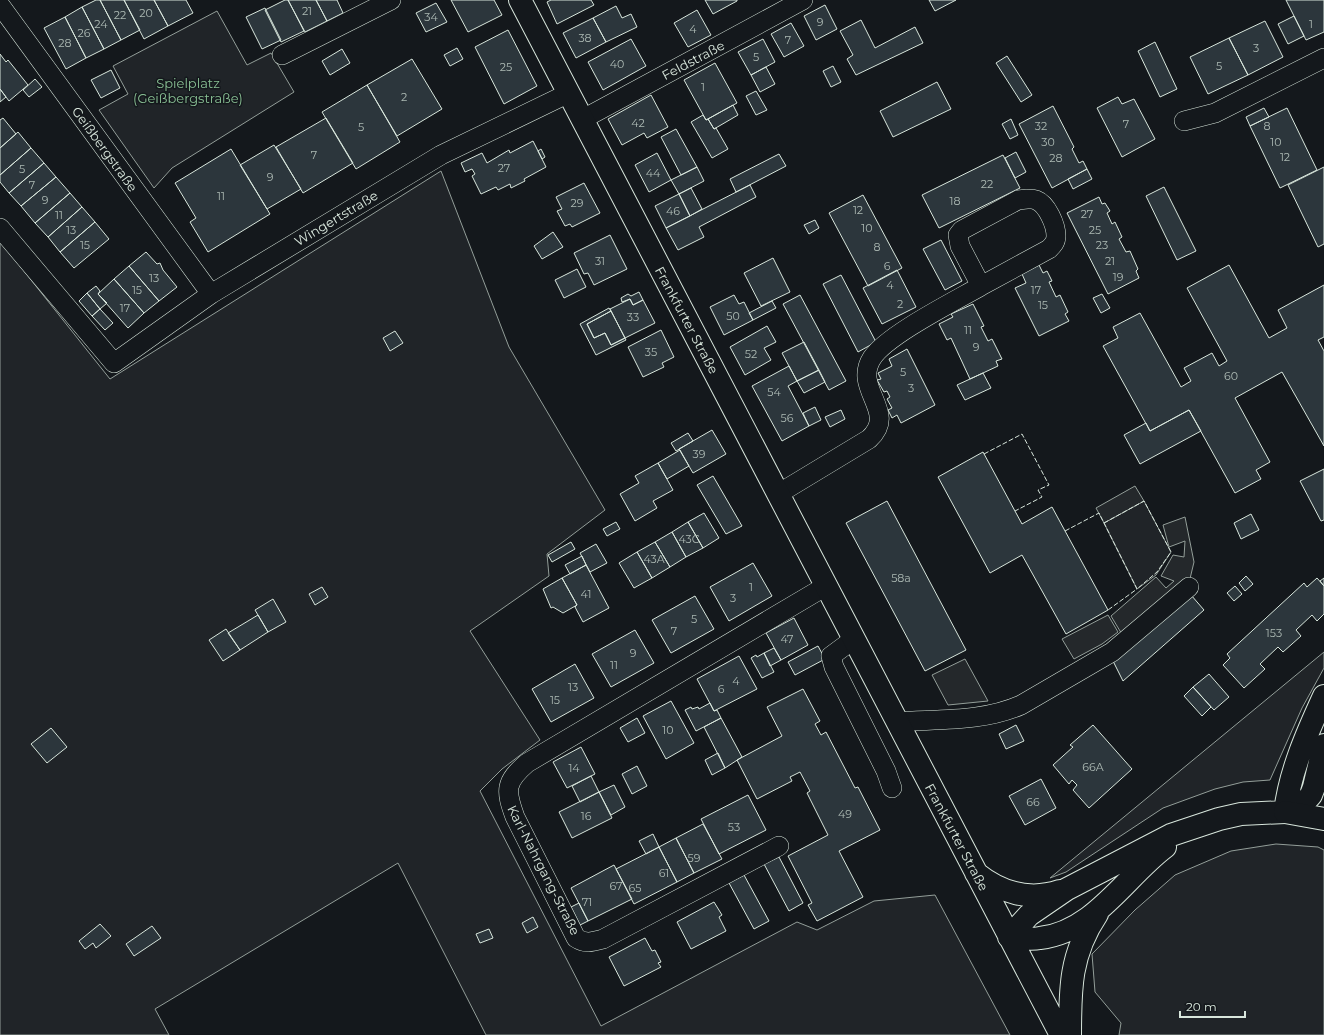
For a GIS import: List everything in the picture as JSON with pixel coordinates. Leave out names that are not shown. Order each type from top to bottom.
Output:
[{"type":"main road","name":"Frankfurter Straße","points":[[520,0],[1061,1035]]},
{"type":"main road","points":[[1284,812],[1289,787],[1297,761],[1324,696]]},
{"type":"main road","points":[[1284,812],[1303,804],[1311,795],[1324,745]]},
{"type":"main road","points":[[1009,937],[1029,916],[1067,889],[1171,835],[1241,814],[1284,812],[1324,819]]},
{"type":"main road","points":[[1009,937],[1039,939],[1054,936],[1080,923],[1100,908],[1158,852],[1198,826]]},
{"type":"main road","points":[[976,873],[991,885],[1005,891],[1028,895],[1052,894],[1067,889]]},
{"type":"main road","points":[[1070,1035],[1070,990],[1074,966],[1086,929],[1100,908]]},
{"type":"street","points":[[282,55],[392,0]]},
{"type":"street","name":"Feldstraße","points":[[583,119],[803,0]]},
{"type":"street","name":"Geißbergstraße","points":[[0,5],[211,294]]},
{"type":"street","points":[[1184,121],[1215,113],[1324,58]]},
{"type":"street","name":"Wingertstraße","points":[[0,228],[114,363],[211,294],[441,155],[569,93]]},
{"type":"street","points":[[778,494],[875,434],[879,426],[880,417],[878,408],[866,382],[867,369],[872,358],[884,347],[917,323],[981,286],[1049,250],[1055,243],[1056,236],[1046,208],[1038,200],[1018,200],[962,230],[958,235],[960,246],[981,286]]},
{"type":"street","name":"Karl-Nahrgang-Straße","points":[[779,846],[602,939],[582,943],[576,938],[515,817],[509,802],[508,786],[512,776],[527,763],[826,586]]},
{"type":"street","points":[[897,722],[987,716],[1021,705],[1112,652],[1189,587]]},
{"type":"street","points":[[854,639],[831,656],[834,667],[886,771],[892,788]]},
{"type":"green space","name":"Spielplatz (Geißbergstraße)","points":[[217,11],[247,65],[271,53],[294,92],[172,168],[154,188],[99,110],[128,94],[113,66]]},
{"type":"green space","points":[[441,171],[509,347],[605,510],[547,554],[549,576],[470,631],[540,740],[502,769],[480,791],[601,1026],[797,922],[817,930],[874,901],[935,895],[1010,1035],[486,1035],[398,863],[155,1009],[169,1035],[0,1035],[0,241],[110,379]]},
{"type":"green space","points":[[1144,501],[1171,552],[1156,575],[1137,589],[1104,523]]},
{"type":"green space","points":[[1324,652],[1324,668],[1302,708],[1270,780],[1243,782],[1215,789],[1163,808],[1066,872],[1050,878]]},
{"type":"green space","points":[[1276,844],[1318,847],[1324,850],[1324,1035],[1119,1035],[1121,1023],[1095,992],[1092,954],[1135,910],[1175,875],[1231,851]]},
{"type":"shaded area","points":[[1135,486],[1144,501],[1104,523],[1096,508]]},
{"type":"shaded area","points":[[1185,517],[1194,562],[1188,587],[1126,641],[1111,616],[1156,577],[1166,588],[1174,581],[1161,576],[1173,555],[1184,557],[1185,541],[1169,547],[1163,525]]},
{"type":"shaded area","points":[[1108,615],[1118,632],[1102,644],[1074,659],[1062,639]]},
{"type":"shaded area","points":[[965,659],[988,701],[948,705],[932,675]]},
{"type":"building","points":[[96,0],[100,0],[121,40],[104,49],[82,7]]},
{"type":"building","points":[[100,0],[124,0],[140,30],[121,40]]},
{"type":"building","points":[[124,0],[154,0],[168,26],[144,39]]},
{"type":"building","points":[[154,0],[186,0],[193,13],[168,26]]},
{"type":"building","points":[[288,0],[304,31],[281,42],[265,10]]},
{"type":"building","points":[[288,0],[316,0],[327,21],[305,32]]},
{"type":"building","points":[[316,0],[337,0],[343,13],[327,21]]},
{"type":"building","points":[[451,0],[494,0],[502,15],[468,32]]},
{"type":"building","points":[[551,0],[591,0],[594,5],[557,24],[547,2]]},
{"type":"building","points":[[705,0],[737,0],[737,1],[713,14]]},
{"type":"building","points":[[929,0],[956,0],[935,11]]},
{"type":"building","points":[[1286,0],[1324,0],[1324,32],[1306,40]]},
{"type":"building","points":[[436,3],[447,22],[426,32],[416,13]]},
{"type":"building","points":[[825,5],[837,29],[816,40],[804,16]]},
{"type":"building","points":[[616,6],[622,18],[631,14],[637,27],[606,42],[593,18]]},
{"type":"building","points":[[82,7],[104,49],[86,58],[65,17]]},
{"type":"building","points":[[265,8],[281,40],[262,49],[246,17]]},
{"type":"building","points":[[697,10],[711,35],[688,47],[674,23]]},
{"type":"building","points":[[1294,16],[1304,36],[1288,44],[1278,24]]},
{"type":"building","points":[[65,17],[86,58],[66,69],[44,28]]},
{"type":"building","points":[[593,18],[606,42],[576,58],[563,33]]},
{"type":"building","points":[[861,20],[875,48],[915,27],[923,43],[856,75],[847,59],[853,55],[840,31]]},
{"type":"building","points":[[1265,21],[1283,57],[1248,75],[1229,38]]},
{"type":"building","points":[[791,23],[804,46],[784,57],[771,34]]},
{"type":"building","points":[[508,30],[537,86],[504,104],[475,47]]},
{"type":"building","points":[[1229,38],[1248,75],[1208,94],[1190,57]]},
{"type":"building","points":[[631,39],[646,66],[603,90],[588,62]]},
{"type":"building","points":[[763,39],[775,62],[751,75],[738,52]]},
{"type":"building","points":[[1155,42],[1177,89],[1160,97],[1138,51]]},
{"type":"building","points":[[457,48],[463,59],[450,66],[444,55]]},
{"type":"building","points":[[342,49],[350,63],[330,75],[322,61]]},
{"type":"building","points":[[0,54],[6,62],[8,60],[28,85],[9,101],[0,89]]},
{"type":"building","points":[[1007,56],[1032,95],[1021,102],[996,63]]},
{"type":"building","points":[[412,59],[442,109],[397,136],[367,85]]},
{"type":"building","points":[[715,63],[737,103],[706,120],[684,80]]},
{"type":"building","points":[[833,66],[841,82],[831,87],[823,71]]},
{"type":"building","points":[[766,67],[775,84],[760,92],[751,75]]},
{"type":"building","points":[[111,70],[120,88],[101,98],[91,80]]},
{"type":"building","points":[[35,79],[42,87],[29,97],[23,90]]},
{"type":"building","points":[[937,82],[951,109],[893,137],[880,111]]},
{"type":"building","points":[[367,85],[400,142],[356,169],[322,112]]},
{"type":"building","points":[[0,89],[6,97],[0,102]]},
{"type":"building","points":[[756,91],[767,110],[756,115],[746,96]]},
{"type":"building","points":[[651,95],[668,127],[647,138],[644,133],[622,145],[608,119]]},
{"type":"building","points":[[1118,97],[1122,104],[1134,99],[1155,139],[1122,157],[1097,108]]},
{"type":"building","points":[[733,105],[738,115],[714,129],[708,119]]},
{"type":"building","points":[[1053,106],[1074,147],[1072,149],[1079,163],[1083,161],[1087,169],[1052,188],[1019,124]]},
{"type":"building","points":[[1264,108],[1269,117],[1250,126],[1246,117]]},
{"type":"building","points":[[1287,108],[1317,170],[1280,188],[1250,126]]},
{"type":"building","points":[[703,115],[706,120],[708,119],[714,129],[716,128],[728,149],[712,158],[691,122]]},
{"type":"building","points":[[3,118],[16,134],[0,148],[0,120]]},
{"type":"building","points":[[326,118],[353,163],[303,193],[276,147]]},
{"type":"building","points":[[1011,119],[1018,135],[1010,139],[1002,124]]},
{"type":"building","points":[[676,129],[697,167],[681,175],[661,137]]},
{"type":"building","points":[[18,132],[31,148],[0,175],[0,148]]},
{"type":"building","points":[[533,141],[546,167],[524,179],[525,181],[511,188],[510,184],[498,190],[496,187],[481,194],[472,176],[475,174],[472,169],[465,172],[461,163],[482,153],[487,163],[509,150],[510,153]]},
{"type":"building","points":[[274,145],[301,189],[267,209],[240,165]]},
{"type":"building","points":[[31,148],[44,163],[9,193],[0,182],[0,175]]},
{"type":"building","points":[[231,149],[270,214],[208,252],[190,222],[196,218],[175,183]]},
{"type":"building","points":[[541,149],[545,157],[542,159],[538,151]]},
{"type":"building","points":[[1016,152],[1026,172],[1015,178],[1005,158]]},
{"type":"building","points":[[657,153],[671,180],[649,192],[635,165]]},
{"type":"building","points":[[779,154],[786,166],[736,192],[730,179]]},
{"type":"building","points":[[1003,155],[1020,188],[939,228],[922,195]]},
{"type":"building","points":[[44,163],[56,177],[21,206],[9,193]]},
{"type":"building","points":[[697,167],[704,181],[679,194],[671,180]]},
{"type":"building","points":[[1324,167],[1324,244],[1318,247],[1288,185]]},
{"type":"building","points":[[1087,169],[1092,179],[1073,189],[1068,179]]},
{"type":"building","points":[[56,177],[70,193],[35,223],[21,206]]},
{"type":"building","points":[[584,183],[600,213],[572,227],[570,224],[565,226],[557,211],[562,209],[556,197]]},
{"type":"building","points":[[750,185],[756,197],[699,227],[704,237],[678,250],[666,228]]},
{"type":"building","points":[[1164,187],[1196,251],[1177,260],[1146,196]]},
{"type":"building","points":[[691,188],[702,209],[690,216],[679,194]]},
{"type":"building","points":[[70,193],[82,207],[48,237],[35,223]]},
{"type":"building","points":[[679,194],[690,216],[666,228],[655,206]]},
{"type":"building","points":[[863,195],[902,268],[868,286],[829,213]]},
{"type":"building","points":[[1099,197],[1102,204],[1105,203],[1110,211],[1107,213],[1112,224],[1115,222],[1122,237],[1119,239],[1126,252],[1130,251],[1138,269],[1136,271],[1139,278],[1108,294],[1067,213]]},
{"type":"building","points":[[82,207],[95,222],[60,252],[48,237]]},
{"type":"building","points":[[815,220],[819,228],[809,234],[804,225]]},
{"type":"building","points":[[95,222],[109,239],[74,268],[60,252]]},
{"type":"building","points":[[553,232],[563,247],[542,259],[534,246]]},
{"type":"building","points":[[610,235],[627,269],[594,285],[588,273],[584,274],[574,253]]},
{"type":"building","points":[[941,240],[962,281],[945,290],[923,249]]},
{"type":"building","points":[[146,252],[157,264],[160,263],[163,270],[177,287],[159,301],[129,266]]},
{"type":"building","points":[[773,258],[790,292],[761,306],[744,273]]},
{"type":"building","points":[[1039,265],[1043,273],[1047,271],[1052,281],[1049,282],[1056,297],[1060,295],[1068,312],[1065,314],[1069,321],[1039,336],[1015,288],[1026,283],[1022,274]]},
{"type":"building","points":[[1229,265],[1269,338],[1287,328],[1278,310],[1324,285],[1324,337],[1318,340],[1324,351],[1324,446],[1282,372],[1235,398],[1270,462],[1256,470],[1261,479],[1235,493],[1189,410],[1150,431],[1103,346],[1118,338],[1113,327],[1140,313],[1181,387],[1191,381],[1184,368],[1212,353],[1219,366],[1227,361],[1187,288]]},
{"type":"building","points":[[129,266],[159,301],[144,313],[114,279]]},
{"type":"building","points":[[577,269],[586,287],[564,298],[555,280]]},
{"type":"building","points":[[897,270],[916,307],[882,324],[863,288]]},
{"type":"building","points":[[841,275],[876,342],[858,352],[823,284]]},
{"type":"building","points":[[114,279],[144,313],[128,328],[98,294]]},
{"type":"building","points":[[96,286],[100,291],[98,294],[107,303],[100,309],[87,293]]},
{"type":"building","points":[[639,292],[643,300],[633,305],[630,299],[622,302],[621,298],[628,294],[631,296]]},
{"type":"building","points":[[87,293],[100,309],[92,316],[79,301]]},
{"type":"building","points":[[1102,294],[1110,308],[1101,313],[1093,298]]},
{"type":"building","points":[[734,295],[739,304],[744,302],[753,320],[724,335],[710,307]]},
{"type":"building","points":[[800,295],[846,381],[829,390],[783,304]]},
{"type":"building","points":[[630,299],[633,305],[643,300],[655,323],[625,338],[610,309]]},
{"type":"building","points":[[772,301],[776,308],[753,320],[749,313]]},
{"type":"building","points":[[973,304],[984,326],[981,327],[988,341],[992,339],[1002,359],[996,361],[998,366],[970,379],[951,338],[947,340],[939,324],[953,317],[951,314]]},
{"type":"building","points":[[609,308],[611,311],[587,324],[594,338],[605,333],[611,345],[625,338],[626,340],[596,355],[580,324]]},
{"type":"building","points":[[100,309],[113,323],[105,330],[92,316]]},
{"type":"building","points":[[611,311],[625,338],[611,345],[605,333],[594,338],[587,324]]},
{"type":"building","points":[[767,326],[776,342],[764,348],[771,360],[745,375],[730,347]]},
{"type":"building","points":[[661,330],[674,357],[662,363],[664,367],[643,377],[628,347]]},
{"type":"building","points":[[395,331],[403,343],[390,351],[383,338]]},
{"type":"building","points":[[804,342],[819,370],[797,381],[782,353]]},
{"type":"building","points":[[907,349],[935,405],[901,423],[897,415],[892,418],[888,410],[892,408],[887,399],[890,397],[887,391],[884,392],[877,380],[881,379],[878,373],[892,366],[889,359]]},
{"type":"building","points":[[789,366],[797,381],[788,386],[809,426],[782,441],[752,386]]},
{"type":"building","points":[[819,370],[825,382],[804,393],[797,381]]},
{"type":"building","points":[[983,373],[991,388],[965,400],[957,385]]},
{"type":"building","points":[[815,407],[821,420],[809,426],[803,413]]},
{"type":"building","points":[[841,410],[845,419],[830,427],[825,417]]},
{"type":"building","points":[[1189,410],[1201,431],[1140,464],[1124,435],[1146,423],[1150,431]]},
{"type":"building","points":[[712,430],[726,454],[693,473],[679,449]]},
{"type":"building","points":[[688,433],[693,441],[676,451],[671,443]]},
{"type":"building","points":[[680,450],[689,466],[667,479],[658,463]]},
{"type":"building","points":[[983,452],[1022,524],[1052,507],[1108,610],[1066,634],[1022,555],[990,573],[938,477]]},
{"type":"building","points":[[658,463],[673,490],[653,501],[657,508],[635,521],[620,494],[639,483],[635,476]]},
{"type":"building","points":[[1324,469],[1324,520],[1321,521],[1300,481]]},
{"type":"building","points":[[713,476],[742,526],[726,534],[697,485]]},
{"type":"building","points":[[887,501],[966,650],[925,671],[846,523]]},
{"type":"building","points":[[704,513],[719,538],[703,548],[688,522]]},
{"type":"building","points":[[1251,514],[1259,530],[1241,539],[1234,523]]},
{"type":"building","points":[[616,522],[620,529],[607,536],[603,529]]},
{"type":"building","points":[[688,522],[703,548],[686,557],[672,532]]},
{"type":"building","points":[[672,532],[686,557],[670,567],[655,542]]},
{"type":"building","points":[[571,542],[575,549],[552,562],[548,555]]},
{"type":"building","points":[[655,542],[670,567],[652,578],[637,552]]},
{"type":"building","points":[[596,544],[607,563],[590,572],[580,553]]},
{"type":"building","points":[[637,552],[652,578],[634,588],[619,563]]},
{"type":"building","points":[[582,556],[586,565],[570,574],[565,565]]},
{"type":"building","points":[[753,563],[772,596],[729,621],[710,587]]},
{"type":"building","points":[[586,565],[609,608],[583,622],[575,607],[577,605],[562,578]]},
{"type":"building","points":[[1246,576],[1253,584],[1245,591],[1239,583]]},
{"type":"building","points":[[562,578],[577,605],[563,613],[553,607],[551,608],[543,589]]},
{"type":"building","points":[[1317,578],[1324,586],[1324,614],[1317,621],[1312,615],[1296,630],[1301,636],[1283,652],[1278,647],[1260,664],[1265,669],[1244,688],[1223,665],[1230,658],[1227,654],[1304,583],[1307,587]]},
{"type":"building","points":[[1324,578],[1324,586],[1320,581]]},
{"type":"building","points":[[1235,586],[1242,594],[1234,601],[1227,593]]},
{"type":"building","points":[[322,587],[328,597],[315,605],[309,594]]},
{"type":"building","points":[[1191,595],[1204,610],[1123,681],[1113,661]]},
{"type":"building","points":[[695,596],[714,629],[671,653],[652,620]]},
{"type":"building","points":[[273,599],[286,622],[268,632],[255,610]]},
{"type":"building","points":[[258,615],[268,632],[240,650],[228,633]]},
{"type":"building","points":[[794,618],[808,645],[781,660],[766,633]]},
{"type":"building","points":[[226,629],[240,650],[223,661],[209,640]]},
{"type":"building","points":[[635,630],[654,663],[611,687],[592,654]]},
{"type":"building","points":[[818,646],[825,659],[795,675],[788,662]]},
{"type":"building","points":[[774,648],[781,660],[770,666],[764,653]]},
{"type":"building","points":[[764,653],[774,672],[762,678],[751,658],[756,655],[757,657]]},
{"type":"building","points":[[739,656],[757,689],[714,711],[697,679]]},
{"type":"building","points":[[575,664],[594,698],[551,722],[532,689]]},
{"type":"building","points":[[1209,674],[1229,697],[1214,710],[1193,687]]},
{"type":"building","points":[[1193,687],[1211,707],[1202,716],[1184,696]]},
{"type":"building","points":[[803,689],[820,721],[815,724],[821,735],[826,732],[855,788],[858,787],[880,830],[839,851],[863,897],[817,921],[808,905],[812,903],[788,856],[828,835],[807,793],[810,791],[800,772],[790,777],[792,781],[757,799],[737,760],[782,736],[767,707]]},
{"type":"building","points":[[671,701],[694,743],[666,759],[643,716]]},
{"type":"building","points":[[710,703],[714,711],[717,710],[721,718],[696,731],[685,710],[691,707],[692,709],[698,707],[699,709]]},
{"type":"building","points":[[637,718],[645,733],[628,742],[620,728]]},
{"type":"building","points":[[721,718],[742,757],[725,768],[704,727]]},
{"type":"building","points":[[1016,725],[1024,741],[1006,749],[999,734]]},
{"type":"building","points":[[1093,725],[1132,769],[1089,808],[1073,790],[1077,785],[1072,780],[1069,784],[1053,765],[1073,747],[1070,745]]},
{"type":"building","points":[[51,728],[67,747],[47,763],[31,744]]},
{"type":"building","points":[[581,747],[595,774],[567,788],[553,762]]},
{"type":"building","points":[[718,753],[725,768],[712,775],[705,760]]},
{"type":"building","points":[[637,766],[647,786],[632,794],[622,774]]},
{"type":"building","points":[[591,776],[599,792],[580,802],[572,786]]},
{"type":"building","points":[[1041,779],[1056,808],[1025,825],[1009,796]]},
{"type":"building","points":[[614,785],[625,807],[611,815],[599,792]]},
{"type":"building","points":[[599,792],[612,818],[572,838],[559,812]]},
{"type":"building","points":[[748,795],[766,830],[719,854],[701,819]]},
{"type":"building","points":[[703,824],[722,859],[694,873],[676,838]]},
{"type":"building","points":[[653,834],[659,847],[646,854],[639,841]]},
{"type":"building","points":[[676,838],[694,873],[677,882],[659,847]]},
{"type":"building","points":[[659,847],[677,882],[634,904],[616,869]]},
{"type":"building","points":[[779,857],[803,903],[789,911],[764,864]]},
{"type":"building","points":[[614,865],[632,899],[588,921],[571,888]]},
{"type":"building","points":[[744,875],[769,921],[754,929],[729,883]]},
{"type":"building","points":[[714,902],[722,915],[719,917],[726,931],[691,949],[677,922]]},
{"type":"building","points":[[579,903],[588,921],[580,925],[571,907]]},
{"type":"building","points":[[533,917],[538,927],[527,933],[522,923]]},
{"type":"building","points":[[100,924],[111,936],[96,948],[93,943],[85,949],[79,941]]},
{"type":"building","points":[[152,926],[161,938],[134,956],[126,944]]},
{"type":"building","points":[[489,929],[493,938],[480,943],[476,934]]},
{"type":"building","points":[[645,938],[652,951],[655,950],[661,962],[658,963],[661,967],[624,986],[609,957]]},
{"type":"fence","points":[[984,454],[1022,434],[1049,485],[1038,490],[1042,497],[1015,511]]},
{"type":"fence","points":[[1104,523],[1144,501],[1171,552],[1157,572],[1137,589]]},
{"type":"fence","points":[[1065,531],[1099,513],[1137,589],[1108,610]]}]
